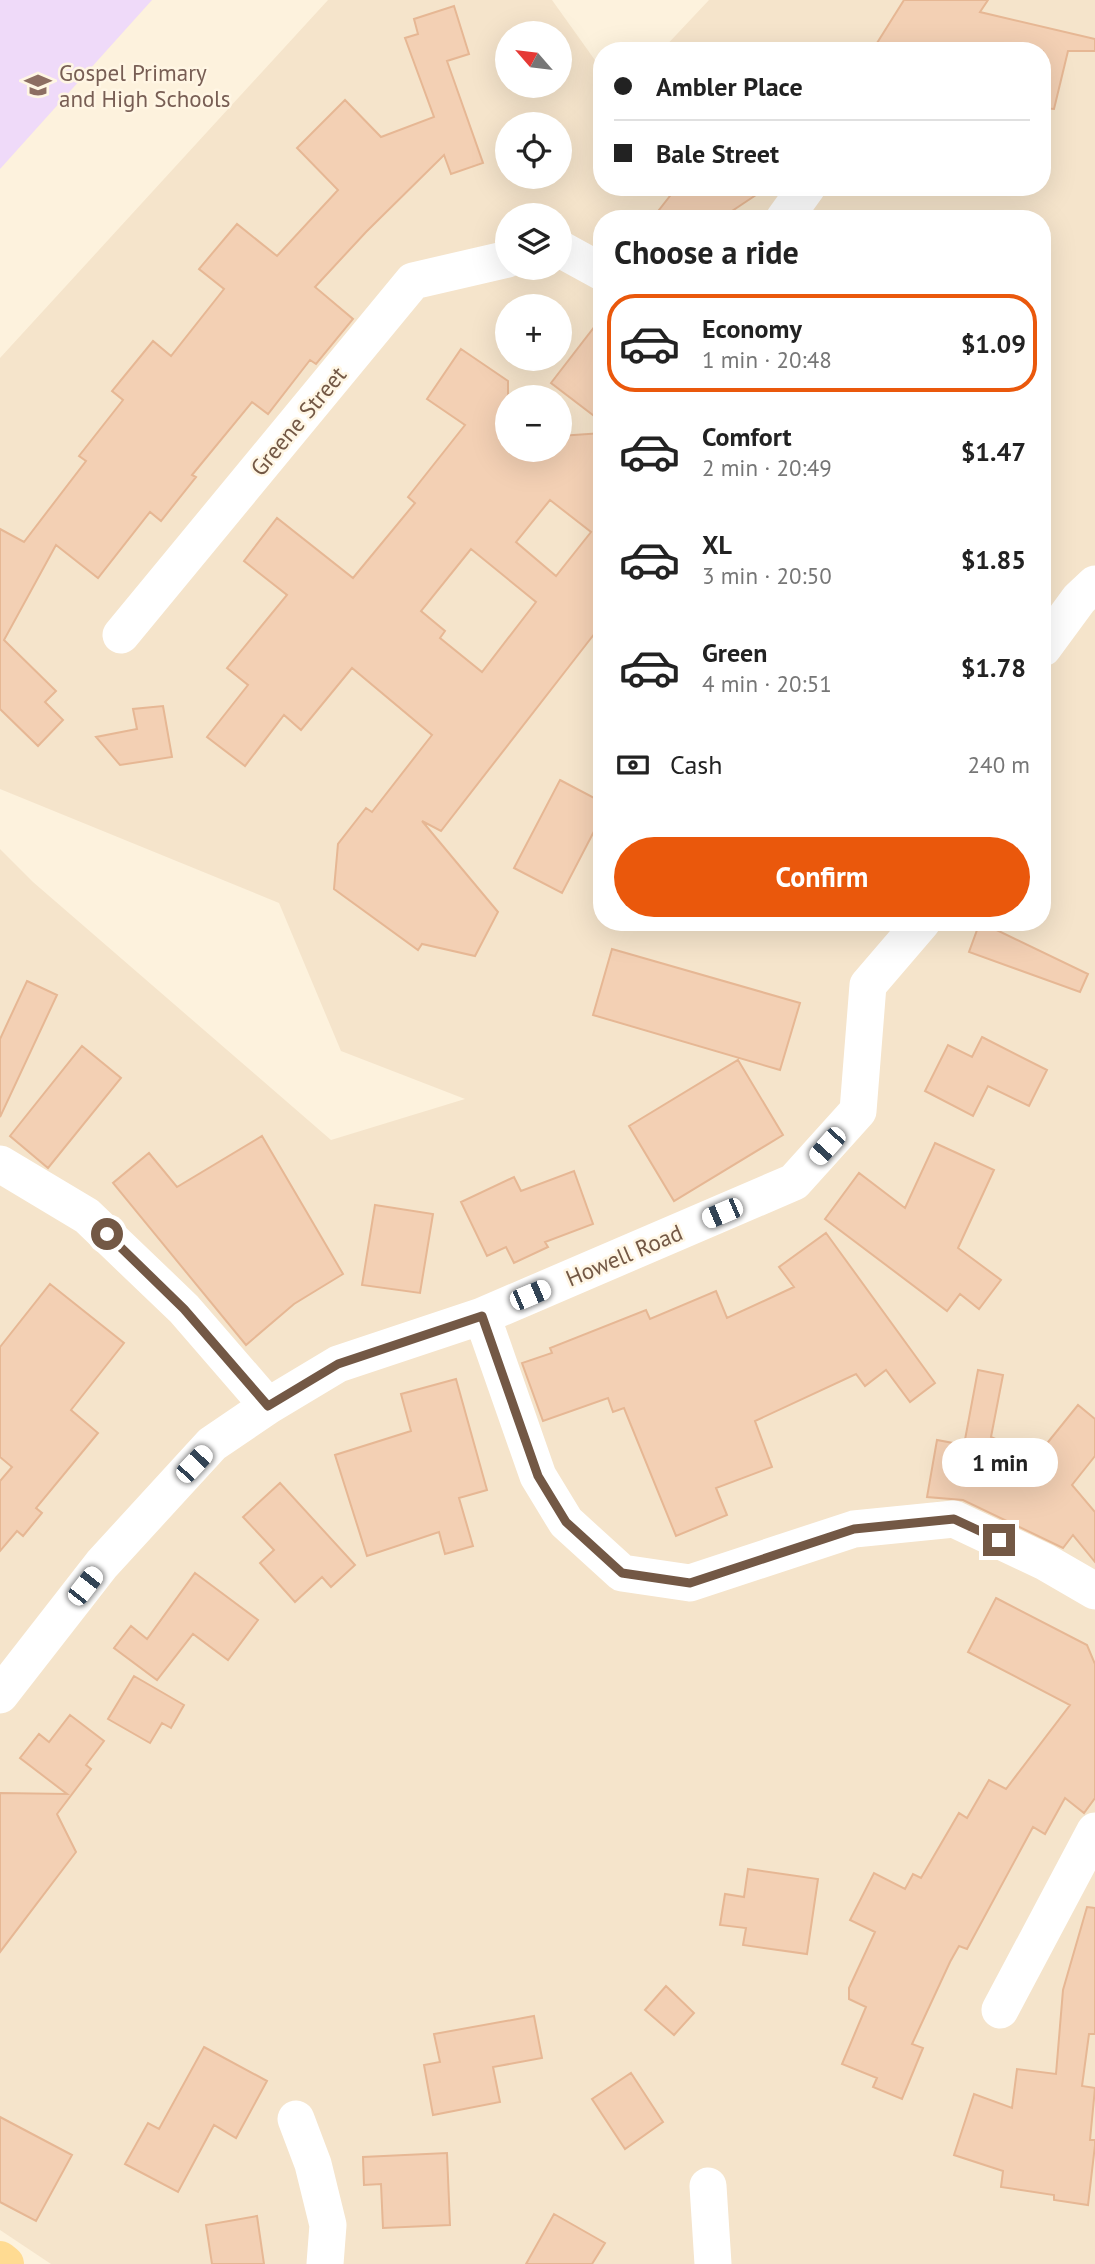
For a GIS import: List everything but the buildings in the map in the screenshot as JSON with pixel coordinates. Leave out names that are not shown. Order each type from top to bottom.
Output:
[{"type":"main road","points":[[0,2260],[5,2264]]},
{"type":"street","points":[[572,256],[593,267]]},
{"type":"street","name":"Greene Street","points":[[121,635],[413,281],[495,262]]},
{"type":"street","points":[[1051,630],[1095,584]]},
{"type":"street","name":"Howell Road","points":[[0,1695],[102,1564],[203,1454],[268,1406],[338,1364],[482,1316],[794,1182],[859,1111],[868,985],[914,931]]},
{"type":"street","points":[[0,1164],[87,1216],[184,1309],[268,1406]]},
{"type":"street","points":[[482,1316],[538,1476],[566,1522],[622,1573],[690,1583],[854,1529],[954,1519],[1045,1562],[1095,1591]]},
{"type":"street","points":[[1000,2010],[1095,1831]]},
{"type":"street","points":[[296,2119],[313,2165],[328,2225],[324,2264]]},
{"type":"street","points":[[708,2186],[713,2264]]},
{"type":"shaded area","name":"Gospel Primary and High Schools","points":[[0,0],[152,0],[0,169]]},
{"type":"shaded area","points":[[328,0],[552,0],[567,21],[495,21],[495,98],[572,98],[572,28],[593,57],[593,196],[1051,196],[1051,42],[669,42],[709,0],[1095,0],[1095,2264],[51,2264],[0,2230],[0,849],[33,882],[331,1140],[465,1099],[341,1051],[279,903],[0,789],[0,358]]},
{"type":"place","name":"Gospel Primary and High Schools","points":[[38,85]]},
{"type":"route","points":[[107,1234],[184,1309],[268,1406],[338,1364],[482,1316],[538,1476],[566,1522],[622,1573],[690,1583],[854,1529],[954,1519],[999,1540]]}]
